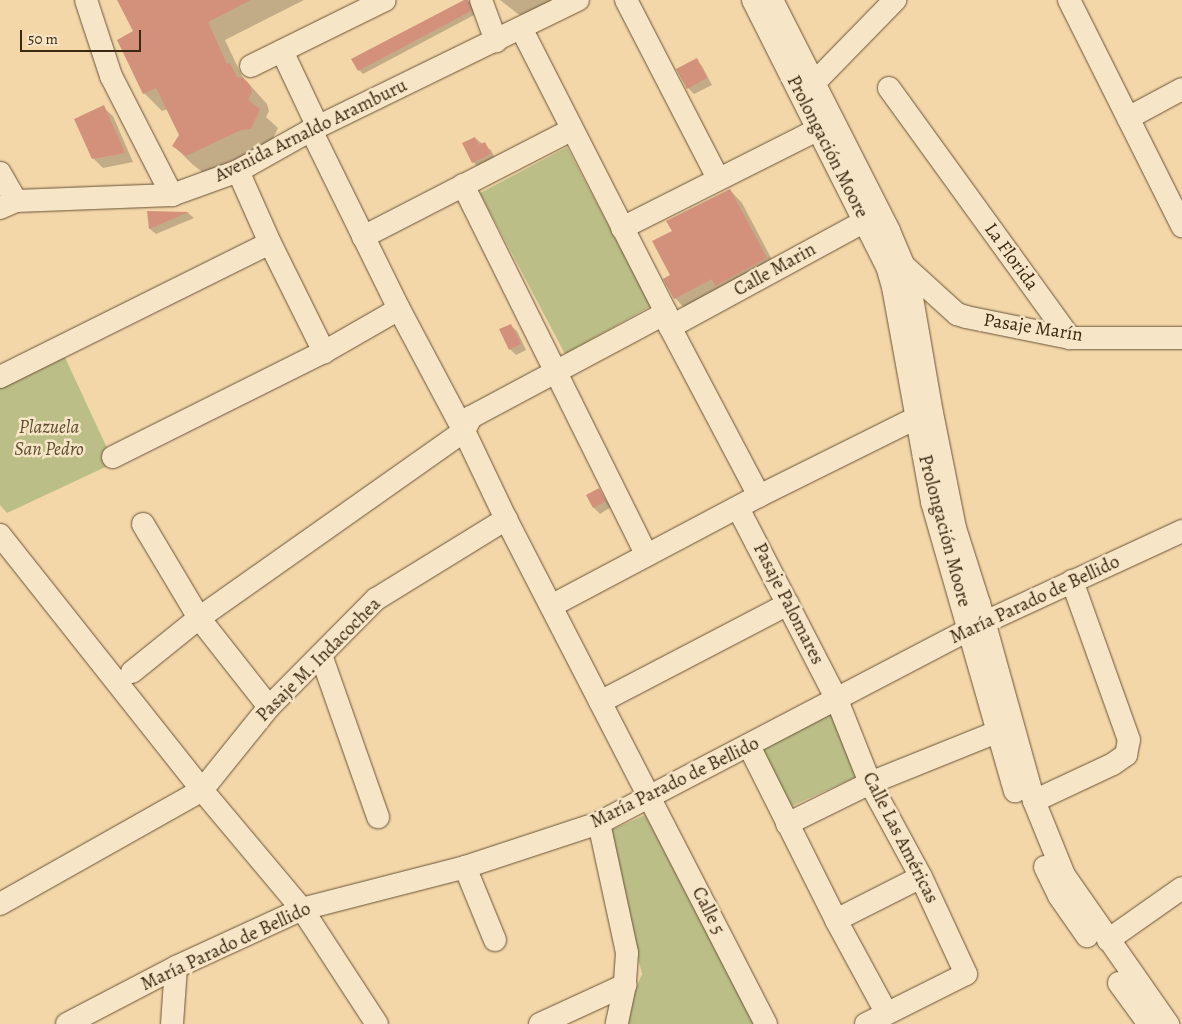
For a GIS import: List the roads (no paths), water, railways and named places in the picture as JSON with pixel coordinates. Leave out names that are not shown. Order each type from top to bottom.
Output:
[{"type":"street","points":[[86,0],[111,76],[172,195]]},
{"type":"street","points":[[251,66],[385,0]]},
{"type":"street","points":[[481,0],[496,41]]},
{"type":"street","name":"Avenida Arnaldo Aramburu","points":[[8,204],[172,195],[238,171],[315,129],[578,0]]},
{"type":"street","points":[[626,0],[718,178]]},
{"type":"street","name":"Prolongación Moore","points":[[753,0],[826,126],[895,266],[893,287],[924,416],[932,502],[977,626],[1034,801],[1064,875],[1168,1024]]},
{"type":"street","name":"Prolongación Moore","points":[[772,0],[815,82],[826,126]]},
{"type":"street","points":[[815,82],[895,0]]},
{"type":"street","points":[[1069,0],[1182,226]]},
{"type":"street","points":[[521,28],[571,130],[759,496]]},
{"type":"street","name":"Calle 5","points":[[282,50],[363,237],[766,1024]]},
{"type":"street","name":"La Florida","points":[[890,88],[1070,338]]},
{"type":"street","points":[[1128,118],[1182,88]]},
{"type":"street","points":[[622,228],[718,178],[826,126]]},
{"type":"street","points":[[363,237],[571,130]]},
{"type":"street","points":[[238,171],[270,243],[324,352]]},
{"type":"street","points":[[0,173],[8,204]]},
{"type":"street","points":[[463,185],[648,555]]},
{"type":"street","name":"Calle Marin","points":[[132,672],[198,618],[464,431],[471,417],[872,217]]},
{"type":"street","points":[[0,377],[270,243]]},
{"type":"street","name":"Pasaje Marín","points":[[895,266],[957,314],[1070,338],[1182,337]]},
{"type":"street","points":[[113,456],[324,352],[399,309]]},
{"type":"street","points":[[551,606],[759,496],[924,416]]},
{"type":"street","name":"Pasaje Palomares","points":[[738,508],[837,700]]},
{"type":"street","name":"Pasaje M. Indacochea","points":[[202,790],[269,707],[376,599],[506,519]]},
{"type":"street","points":[[143,524],[198,618],[269,707]]},
{"type":"street","name":"María Parado de Bellido","points":[[66,1024],[176,967],[302,909],[465,867],[599,823],[977,626],[1182,531]]},
{"type":"street","points":[[0,535],[202,790],[302,909],[377,1024]]},
{"type":"street","points":[[1034,801],[1113,764],[1126,755],[1129,740],[1072,581]]},
{"type":"street","points":[[600,702],[788,604]]},
{"type":"street","name":"Prolongación Moore","points":[[977,626],[997,732],[1019,803],[1059,896],[1149,1024]]},
{"type":"street","points":[[321,655],[378,817]]},
{"type":"street","name":"Calle Las Américas","points":[[837,700],[870,783],[922,877],[966,974],[886,1012]]},
{"type":"street","points":[[787,824],[870,783],[997,732]]},
{"type":"street","points":[[749,746],[836,920],[886,1012],[866,1024]]},
{"type":"street","points":[[0,904],[202,790]]},
{"type":"street","points":[[599,823],[627,953],[625,985],[617,1024]]},
{"type":"street","points":[[465,867],[495,940]]},
{"type":"street","points":[[836,920],[922,877]]},
{"type":"street","points":[[1108,940],[1182,888]]},
{"type":"street","points":[[172,1024],[176,967]]},
{"type":"street","points":[[540,1024],[625,985]]},
{"type":"park label","name":"Plazuela San Pedro","points":[[49,439]]}]
